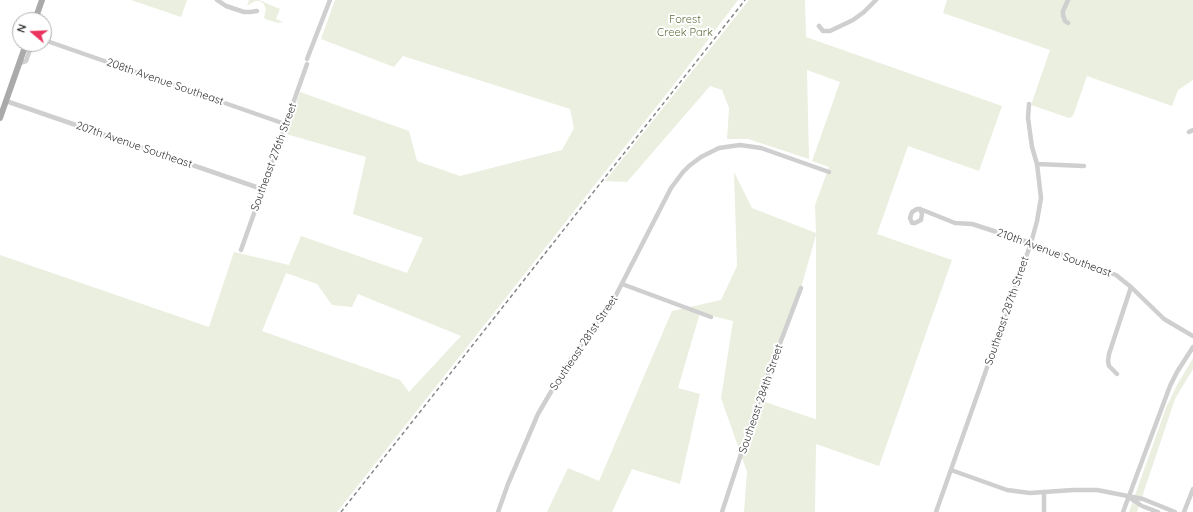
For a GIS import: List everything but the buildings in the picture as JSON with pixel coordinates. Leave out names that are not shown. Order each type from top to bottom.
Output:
[{"type":"main road","points":[[38,12],[42,0]]},
{"type":"main road","points":[[0,118],[23,52]]},
{"type":"street","points":[[217,0],[226,6],[244,12],[257,11]]},
{"type":"street","name":"Southeast 276th Street","points":[[241,250],[307,61],[330,0]]},
{"type":"street","points":[[818,26],[823,31],[830,31],[853,20],[876,0]]},
{"type":"street","points":[[1068,0],[1063,10],[1063,16],[1065,21],[1068,23]]},
{"type":"street","name":"208th Avenue Southeast","points":[[52,43],[285,124]]},
{"type":"street","points":[[20,63],[26,61],[29,52]]},
{"type":"street","name":"207th Avenue Southeast","points":[[6,101],[262,189]]},
{"type":"street","name":"Southeast 287th Street","points":[[936,512],[1038,221],[1041,198],[1037,164],[1032,146],[1028,118],[1030,104]]},
{"type":"street","name":"Southeast 281st Street","points":[[498,512],[526,441],[541,409],[566,366],[609,307],[671,188],[683,172],[701,157],[719,148],[740,145],[761,148],[829,172]]},
{"type":"street","points":[[1037,164],[1084,166]]},
{"type":"street","name":"210th Avenue Southeast","points":[[920,210],[955,223],[972,224],[1031,243],[1116,275],[1131,286],[1164,319],[1193,336]]},
{"type":"street","name":"Southeast 281st Street","points":[[622,284],[711,317]]},
{"type":"street","points":[[1116,374],[1109,366],[1108,358],[1131,286]]},
{"type":"street","name":"Southeast 284th Street","points":[[722,512],[759,399],[801,288]]},
{"type":"street","points":[[1123,512],[1170,386],[1193,347]]},
{"type":"street","points":[[951,470],[1007,490],[1030,493],[1097,490],[1143,499],[1175,512]]},
{"type":"street","points":[[1184,512],[1193,488]]},
{"type":"street","points":[[1044,492],[1044,512]]},
{"type":"street","points":[[1128,497],[1142,506],[1158,512]]},
{"type":"green space","points":[[131,0],[187,0],[181,17]]},
{"type":"green space","points":[[249,0],[259,0],[280,9],[276,19],[283,22],[278,23],[265,19],[266,9],[263,3],[255,1],[247,6]]},
{"type":"green space","name":"Forest Creek Park","points":[[335,0],[738,0],[683,73],[337,512],[0,512],[0,255],[209,327],[234,252],[289,265],[301,236],[407,273],[423,238],[353,214],[366,157],[286,134],[300,92],[409,131],[417,161],[460,176],[562,150],[574,128],[570,109],[403,56],[394,67],[321,39]],"holes":[[[286,273],[317,284],[332,305],[352,307],[358,294],[461,336],[409,392],[400,380],[262,331]]]},
{"type":"green space","points":[[749,0],[805,0],[806,37],[1002,106],[979,171],[908,146],[877,234],[952,260],[879,466],[816,444],[815,512],[744,512],[747,472],[721,398],[733,321],[700,313],[678,388],[700,394],[680,484],[632,469],[612,512],[547,512],[568,468],[599,481],[672,311],[721,300],[737,266],[734,172],[752,208],[816,233],[815,205],[829,167],[812,161],[840,82],[807,70],[809,159],[748,139],[727,139],[729,108],[722,90],[710,86],[627,182],[605,181]],"holes":[[[816,235],[816,419],[765,402],[765,384],[801,288]]]},
{"type":"green space","points":[[947,0],[1193,0],[1193,80],[1178,90],[1172,106],[1087,76],[1073,116],[1069,118],[1031,105],[1050,50],[943,13]]},
{"type":"green space","points":[[1193,358],[1193,369],[1175,399],[1137,512],[1129,512],[1166,408],[1177,385]]},
{"type":"railway","points":[[341,512],[745,0]]}]
